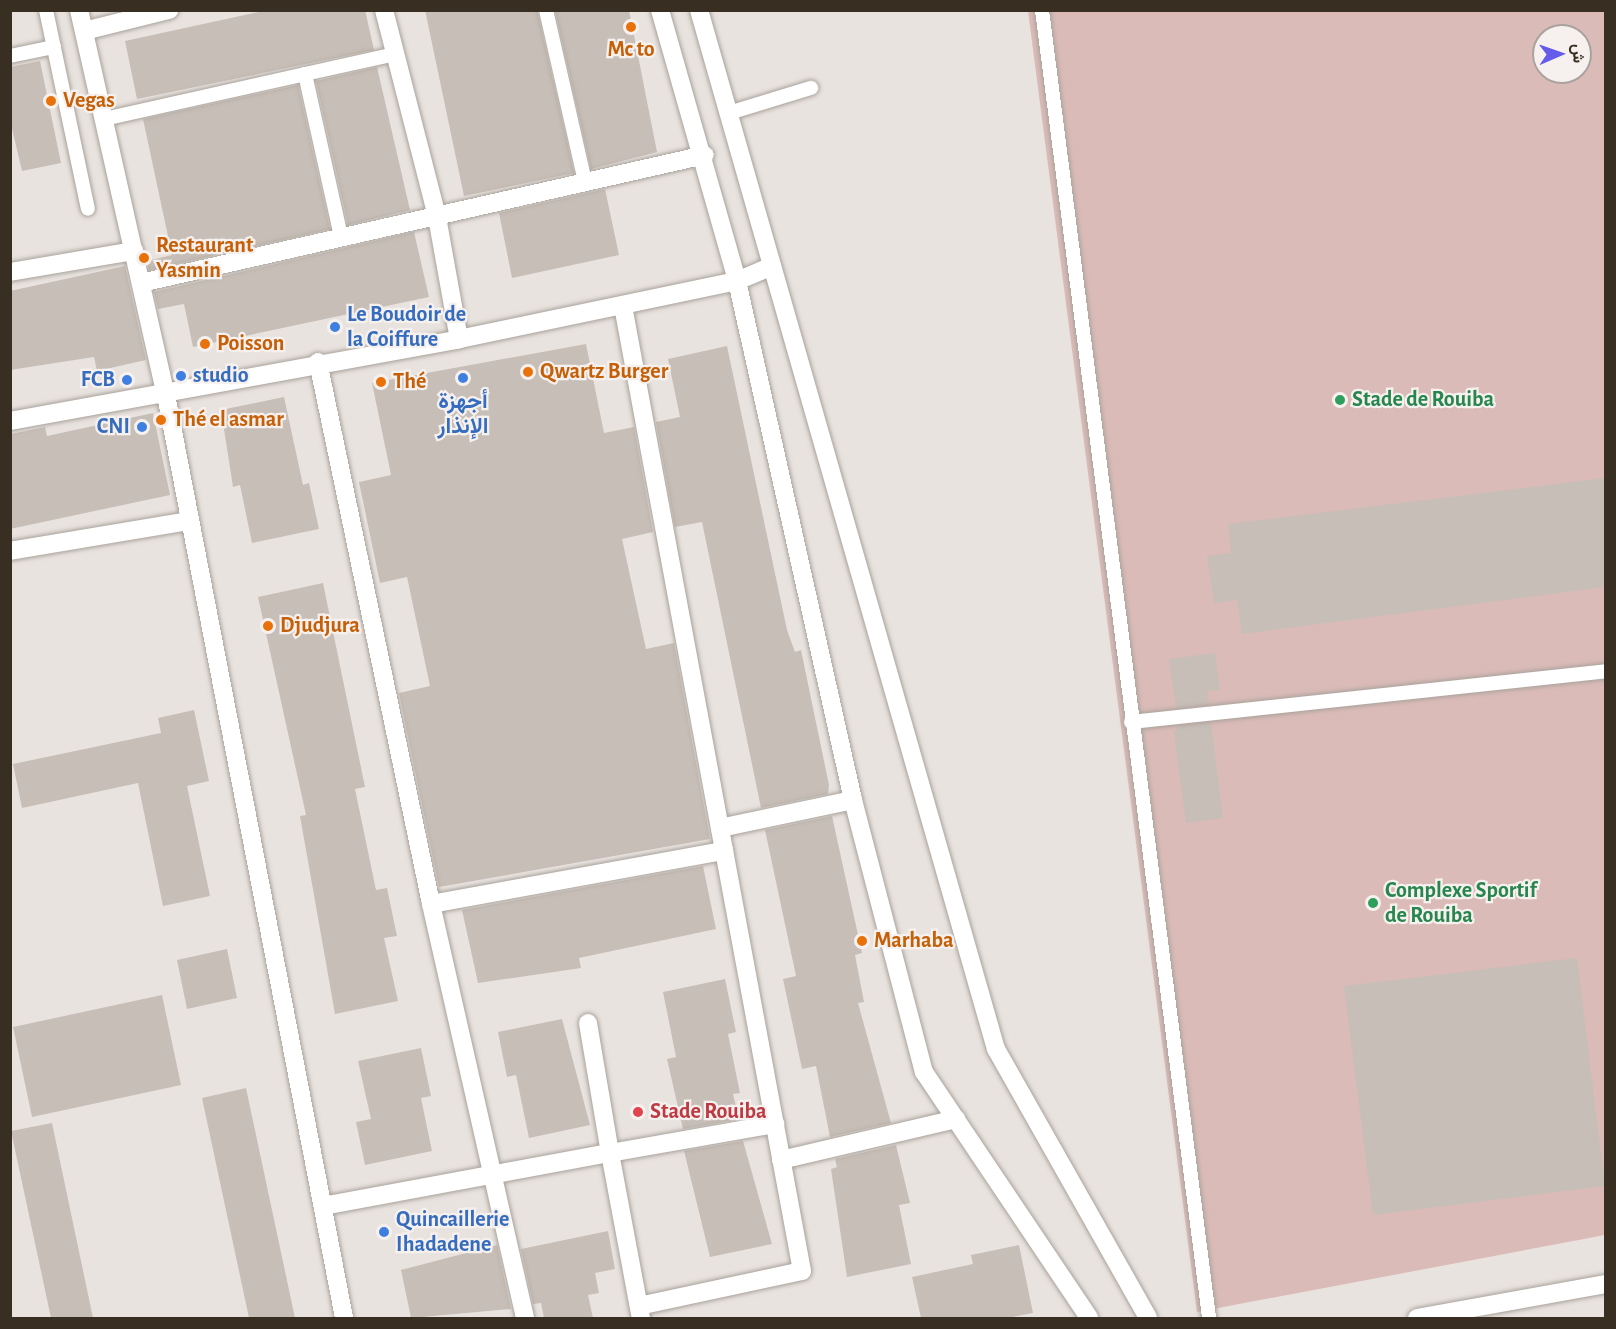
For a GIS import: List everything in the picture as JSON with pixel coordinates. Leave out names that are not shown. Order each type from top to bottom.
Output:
[{"type":"street","points":[[79,10],[166,395],[344,1318]]},
{"type":"street","points":[[84,31],[170,10]]},
{"type":"street","points":[[384,10],[437,217],[459,339]]},
{"type":"street","points":[[660,10],[705,155],[737,280],[853,800],[924,1072],[1089,1318]]},
{"type":"street","points":[[699,10],[996,1049],[1148,1318]]},
{"type":"street","points":[[141,283],[705,155]]},
{"type":"street","points":[[10,272],[134,251]]},
{"type":"street","points":[[10,421],[166,395],[318,362],[459,339],[623,306],[737,280],[772,266]]},
{"type":"street","points":[[588,1023],[640,1312],[802,1271],[623,306]]},
{"type":"street","points":[[318,362],[431,904],[490,1174],[525,1318]]},
{"type":"street","points":[[10,551],[190,521]]},
{"type":"street","points":[[720,828],[853,800]]},
{"type":"street","points":[[431,904],[724,851]]},
{"type":"street","points":[[781,1161],[956,1119]]},
{"type":"street","points":[[323,1206],[775,1124]]},
{"type":"street","points":[[1417,1318],[1605,1284]]},
{"type":"lane","points":[[46,10],[88,209]]},
{"type":"lane","points":[[546,10],[585,182]]},
{"type":"lane","points":[[1042,10],[1131,722],[1209,1318]]},
{"type":"lane","points":[[10,56],[54,47]]},
{"type":"lane","points":[[104,119],[395,54]]},
{"type":"lane","points":[[305,74],[341,236]]},
{"type":"lane","points":[[729,113],[811,88]]},
{"type":"lane","points":[[1131,722],[1605,671]]},
{"type":"shaded area","name":"Complexe Sportif de Rouiba","points":[[1028,11],[1605,11],[1605,1235],[1197,1312]]},
{"type":"building","points":[[268,10],[365,10],[374,50],[137,99],[125,41]]},
{"type":"building","points":[[425,10],[537,10],[574,173],[464,196]]},
{"type":"building","points":[[555,10],[629,10],[657,152],[591,169]]},
{"type":"building","points":[[40,61],[61,163],[22,171],[10,120],[10,67]]},
{"type":"building","points":[[377,67],[410,210],[348,225],[316,81]]},
{"type":"building","points":[[298,85],[330,229],[149,270],[147,261],[172,255],[143,119]]},
{"type":"building","points":[[605,189],[619,255],[512,278],[499,213]]},
{"type":"building","points":[[414,232],[429,297],[193,347],[184,304],[158,309],[154,292]]},
{"type":"building","points":[[125,266],[146,360],[97,371],[94,357],[10,370],[10,291]]},
{"type":"building","points":[[586,344],[604,433],[634,427],[653,532],[622,539],[646,649],[674,643],[710,839],[439,887],[399,693],[430,686],[407,577],[380,583],[359,482],[391,475],[372,383]]},
{"type":"building","points":[[727,346],[787,630],[795,652],[801,650],[829,785],[828,794],[761,808],[702,522],[675,527],[656,422],[680,417],[668,359]]},
{"type":"building","points":[[284,397],[303,485],[309,483],[319,529],[252,543],[240,485],[233,487],[221,410]]},
{"type":"building","points":[[153,413],[170,495],[10,529],[11,434],[45,427],[47,436]]},
{"type":"building","points":[[1605,478],[1605,587],[1242,634],[1237,600],[1214,603],[1207,556],[1231,553],[1228,524]]},
{"type":"building","points":[[323,583],[365,787],[355,789],[376,890],[387,888],[397,936],[384,938],[398,1001],[335,1014],[300,816],[306,815],[258,597]]},
{"type":"building","points":[[1215,653],[1220,690],[1207,691],[1209,705],[1176,708],[1169,659]]},
{"type":"building","points":[[194,710],[209,781],[187,786],[210,896],[163,906],[138,783],[22,808],[13,764],[161,733],[158,718]]},
{"type":"building","points":[[1211,722],[1223,818],[1186,823],[1174,733],[1178,726]]},
{"type":"building","points":[[832,816],[862,953],[855,955],[864,1002],[858,1003],[891,1123],[830,1137],[816,1066],[802,1069],[783,979],[796,976],[765,830]]},
{"type":"building","points":[[703,866],[716,929],[579,958],[581,968],[478,983],[462,910]]},
{"type":"building","points":[[227,949],[237,998],[187,1009],[177,960]]},
{"type":"building","points":[[1577,958],[1605,1186],[1373,1215],[1344,986]]},
{"type":"building","points":[[725,979],[736,1032],[728,1034],[740,1093],[733,1094],[739,1119],[683,1129],[667,1059],[676,1057],[663,992]]},
{"type":"building","points":[[162,995],[181,1085],[32,1117],[13,1027]]},
{"type":"building","points":[[562,1019],[590,1125],[529,1138],[516,1075],[507,1077],[498,1032]]},
{"type":"building","points":[[421,1048],[431,1096],[421,1098],[432,1151],[365,1165],[356,1122],[371,1119],[358,1061]]},
{"type":"building","points":[[246,1088],[295,1318],[249,1318],[202,1098]]},
{"type":"building","points":[[52,1123],[93,1318],[51,1318],[11,1131]]},
{"type":"building","points":[[743,1141],[772,1244],[710,1257],[684,1151]]},
{"type":"building","points":[[896,1145],[910,1203],[899,1205],[911,1264],[847,1277],[831,1169],[837,1167],[835,1159]]},
{"type":"building","points":[[608,1231],[615,1269],[595,1273],[599,1293],[588,1295],[593,1318],[544,1318],[541,1303],[533,1304],[521,1249]]},
{"type":"building","points":[[497,1245],[511,1309],[411,1318],[401,1270]]},
{"type":"building","points":[[1019,1245],[1033,1313],[1007,1318],[921,1318],[912,1277],[973,1264],[971,1255]]},
{"type":"place","name":"Mc to","points":[[631,27]]},
{"type":"place","name":"Vegas","points":[[51,101]]},
{"type":"place","name":"Restaurant Yasmin","points":[[144,258]]},
{"type":"place","name":"Le Boudoir de la Coiffure","points":[[335,327]]},
{"type":"place","name":"Poisson","points":[[205,344]]},
{"type":"place","name":"Qwartz Burger","points":[[528,372]]},
{"type":"place","name":"studio","points":[[181,376]]},
{"type":"place","name":"أجهزة الإنذار","points":[[463,378]]},
{"type":"place","name":"FCB","points":[[127,380]]},
{"type":"place","name":"Thé","points":[[381,382]]},
{"type":"place","name":"Stade de Rouiba","points":[[1340,400]]},
{"type":"place","name":"Thé el asmar","points":[[161,420]]},
{"type":"place","name":"CNI","points":[[142,427]]},
{"type":"place","name":"Djudjura","points":[[268,626]]},
{"type":"place","name":"Complexe Sportif de Rouiba","points":[[1373,903]]},
{"type":"place","name":"Marhaba","points":[[862,941]]},
{"type":"place","name":"Stade Rouiba","points":[[638,1112]]},
{"type":"place","name":"Quincaillerie Ihadadene","points":[[384,1232]]}]
